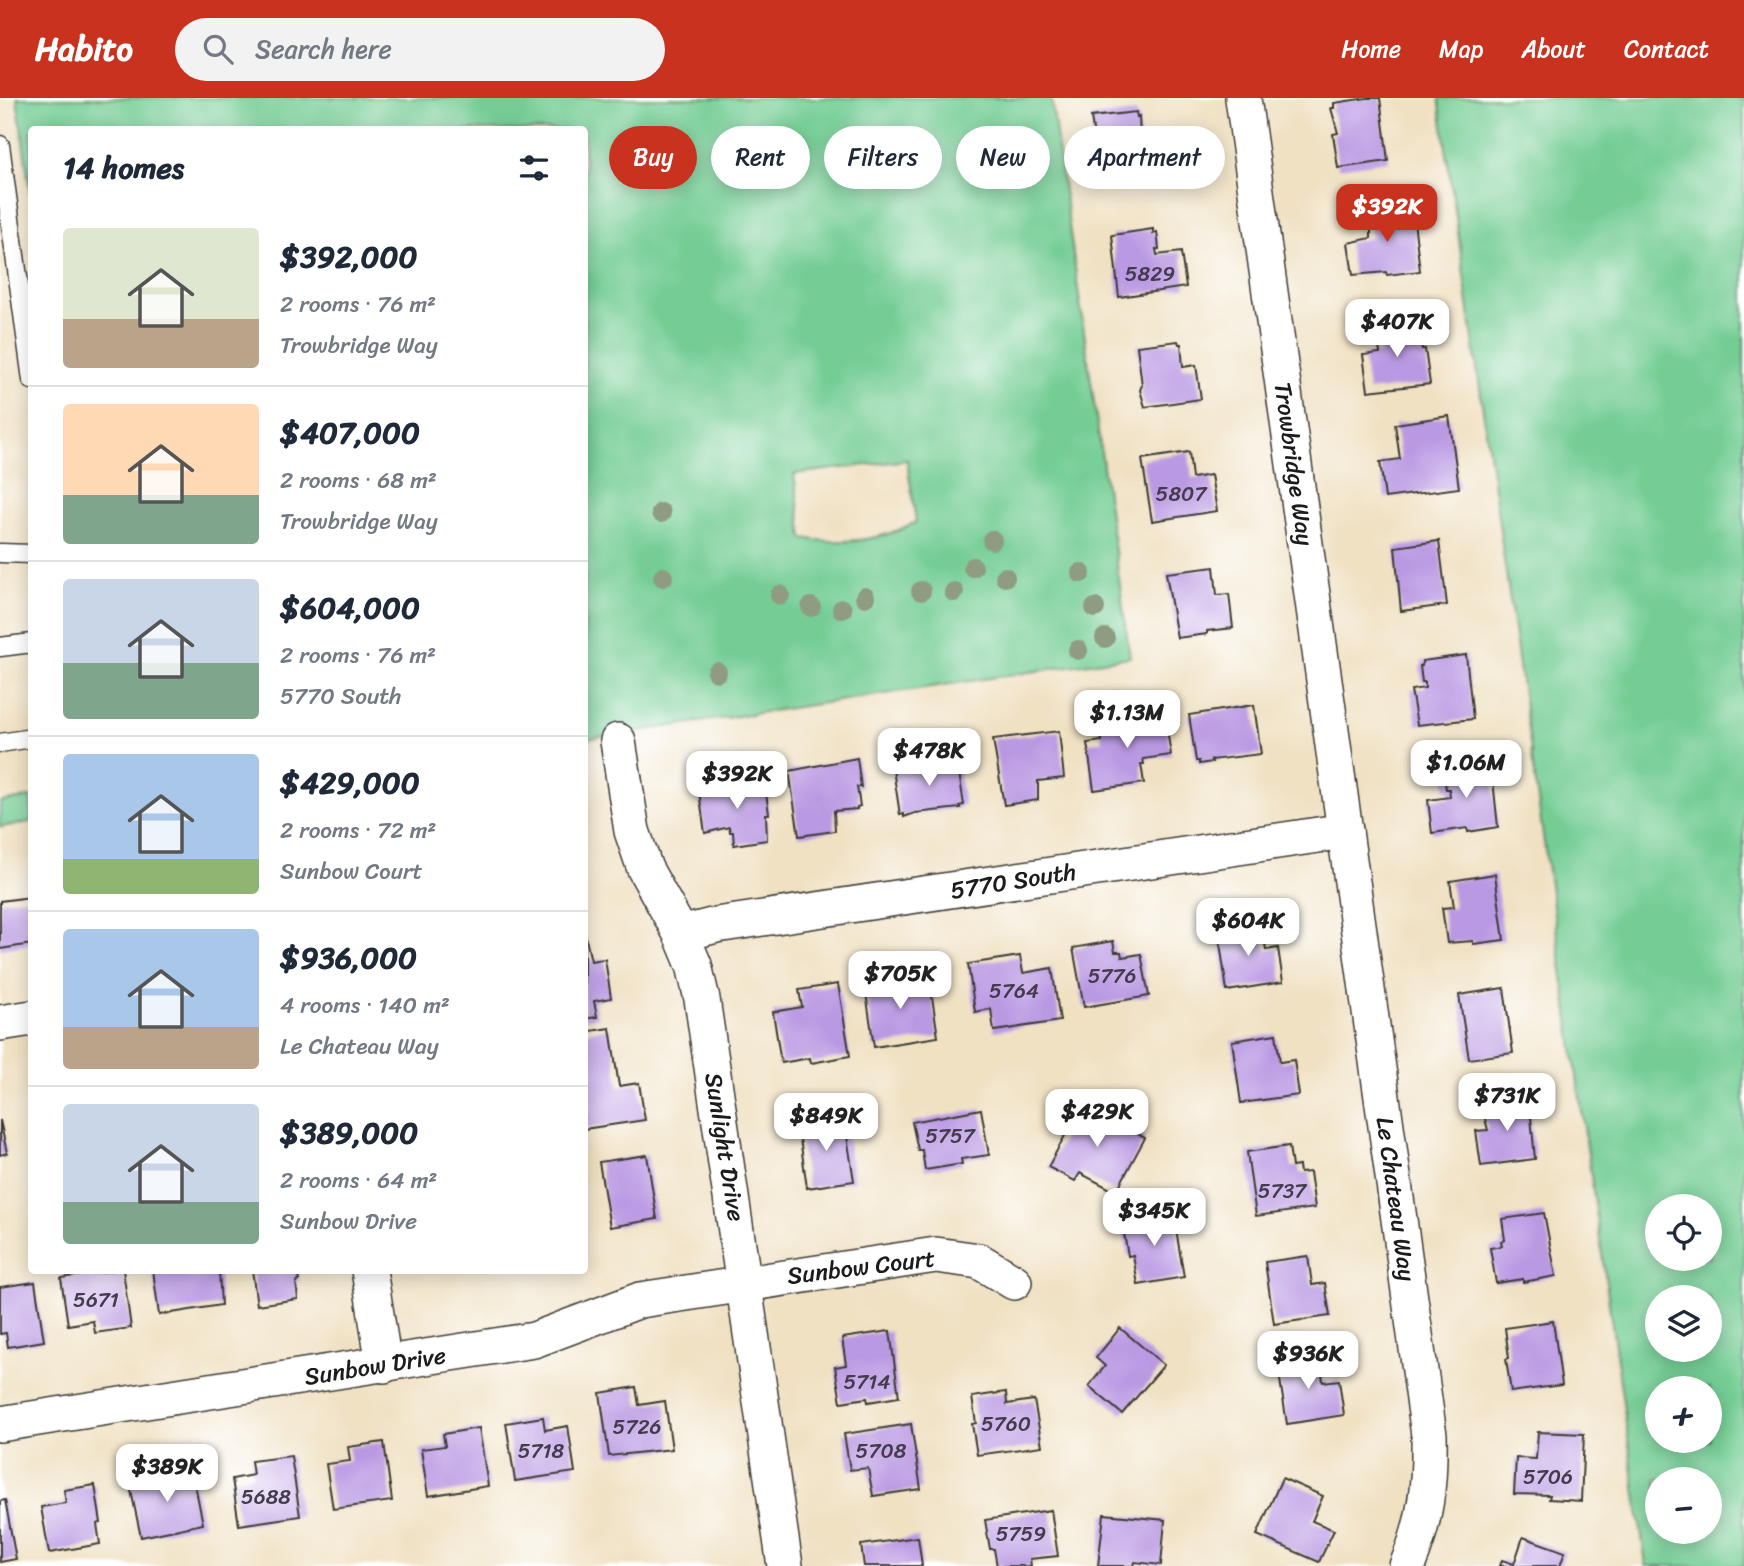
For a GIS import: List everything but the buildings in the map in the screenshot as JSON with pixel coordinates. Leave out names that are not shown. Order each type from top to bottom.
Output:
[{"type":"street","name":"Trowbridge Way","points":[[1243,98],[1345,831]]},
{"type":"street","name":"Sunlight Drive","points":[[618,741],[632,831],[645,869],[681,934],[694,965],[702,999],[785,1566]]},
{"type":"street","name":"5770 South","points":[[681,934],[716,925],[1345,831]]},
{"type":"street","name":"Le Chateau Way","points":[[1345,831],[1429,1435],[1430,1475],[1425,1514],[1407,1566]]},
{"type":"street","points":[[0,1023],[28,1019]]},
{"type":"street","name":"Sunbow Court","points":[[745,1283],[936,1255],[979,1261],[1014,1282]]},
{"type":"street","points":[[370,1274],[384,1365]]},
{"type":"street","name":"Sunbow Drive","points":[[0,1424],[534,1340],[640,1300],[745,1283]]},
{"type":"lane","points":[[0,145],[28,351]]},
{"type":"lane","points":[[0,554],[28,554]]},
{"type":"lane","points":[[0,647],[28,644]]},
{"type":"lane","points":[[0,743],[28,739]]},
{"type":"green space","points":[[17,98],[1051,98],[1130,657],[588,739],[588,126],[28,126],[28,177]],"holes":[[[907,460],[916,522],[889,533],[847,541],[803,538],[794,474]]]},
{"type":"green space","points":[[1439,98],[1744,98],[1744,1566],[1646,1566]]},
{"type":"green space","points":[[28,797],[28,822],[0,827],[0,802]]}]
